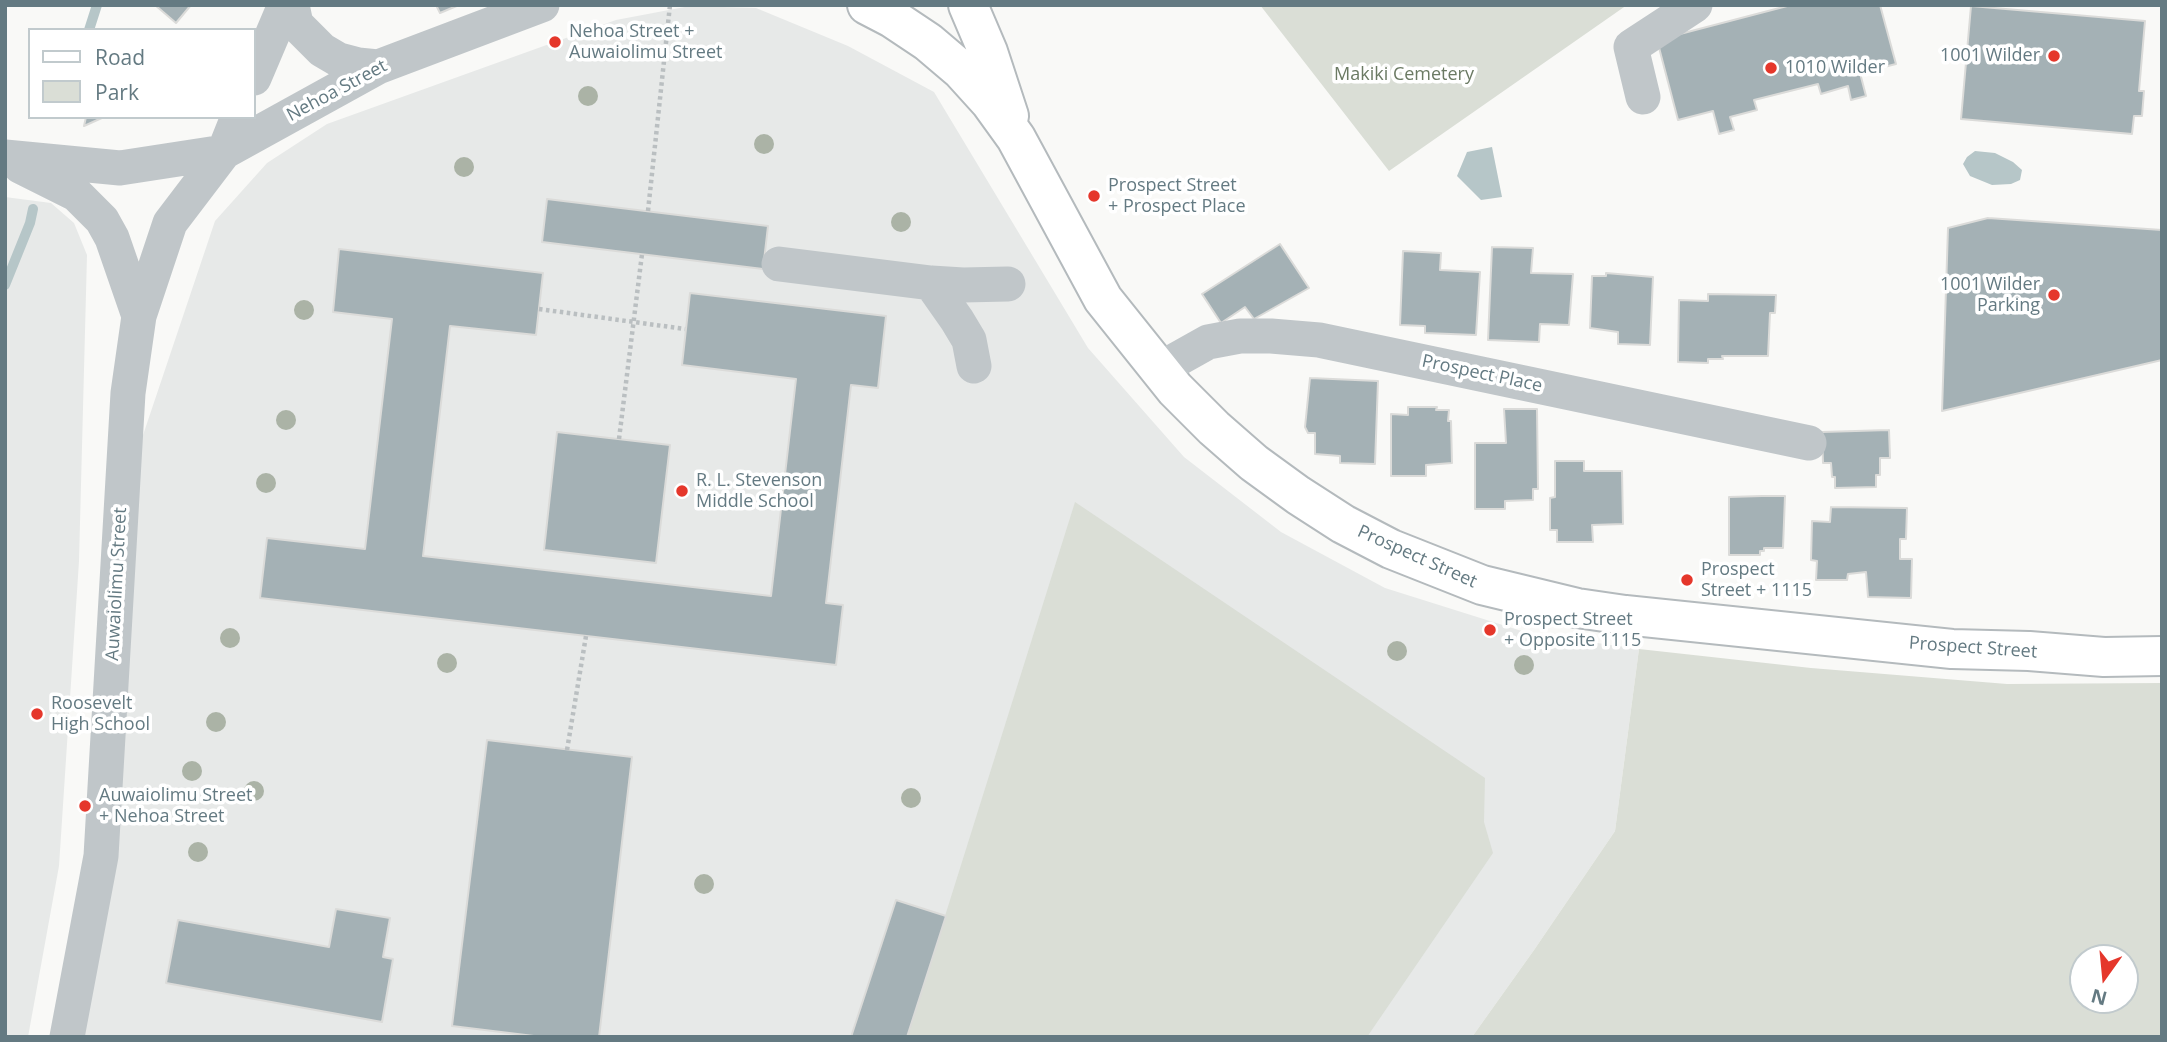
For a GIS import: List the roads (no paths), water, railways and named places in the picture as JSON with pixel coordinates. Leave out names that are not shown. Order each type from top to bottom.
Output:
[{"type":"main road","name":"Prospect Street","points":[[867,5],[928,42],[961,70],[990,102],[1016,138],[1103,299],[1158,370],[1213,428],[1254,463],[1298,495],[1343,524],[1391,549],[1482,585],[1577,608],[1625,615],[1952,649],[2104,657],[2162,656]]},
{"type":"main road","points":[[968,5],[988,52],[1016,138]]},
{"type":"street","points":[[256,73],[285,5]]},
{"type":"street","points":[[292,5],[296,24],[322,50],[339,60],[378,67]]},
{"type":"street","name":"Nehoa Street","points":[[5,158],[120,168],[224,152],[378,67],[542,5]]},
{"type":"street","points":[[1643,97],[1631,47],[1695,5]]},
{"type":"street","points":[[224,152],[237,119]]},
{"type":"street","name":"Auwaiolimu Street","points":[[67,1037],[101,856],[128,393],[139,316],[170,223],[224,152]]},
{"type":"street","points":[[5,158],[76,194],[102,220],[112,238],[139,316]]},
{"type":"street","points":[[779,264],[931,283],[1008,284]]},
{"type":"street","points":[[931,283],[969,340],[974,366]]},
{"type":"street","name":"Prospect Place","points":[[1158,370],[1208,342],[1229,338],[1271,336],[1319,340],[1809,443]]},
{"type":"waterway","points":[[90,28],[97,5]]},
{"type":"waterway","points":[[5,285],[33,209]]},
{"type":"place","name":"Nehoa Street + Auwaiolimu Street","points":[[555,42]]},
{"type":"place","name":"1001 Wilder","points":[[2054,56]]},
{"type":"place","name":"1010 Wilder","points":[[1771,68]]},
{"type":"place","name":"Prospect Street + Prospect Place","points":[[1094,196]]},
{"type":"place","name":"1001 Wilder Parking","points":[[2054,295]]},
{"type":"place","name":"R. L. Stevenson Middle School","points":[[682,491]]},
{"type":"place","name":"Prospect Street + 1115","points":[[1687,580]]},
{"type":"place","name":"Prospect Street + Opposite 1115","points":[[1490,630]]},
{"type":"place","name":"Roosevelt High School","points":[[37,714]]},
{"type":"place","name":"Auwaiolimu Street + Nehoa Street","points":[[85,806]]},
{"type":"park label","name":"Makiki Cemetery","points":[[1404,75]]}]
